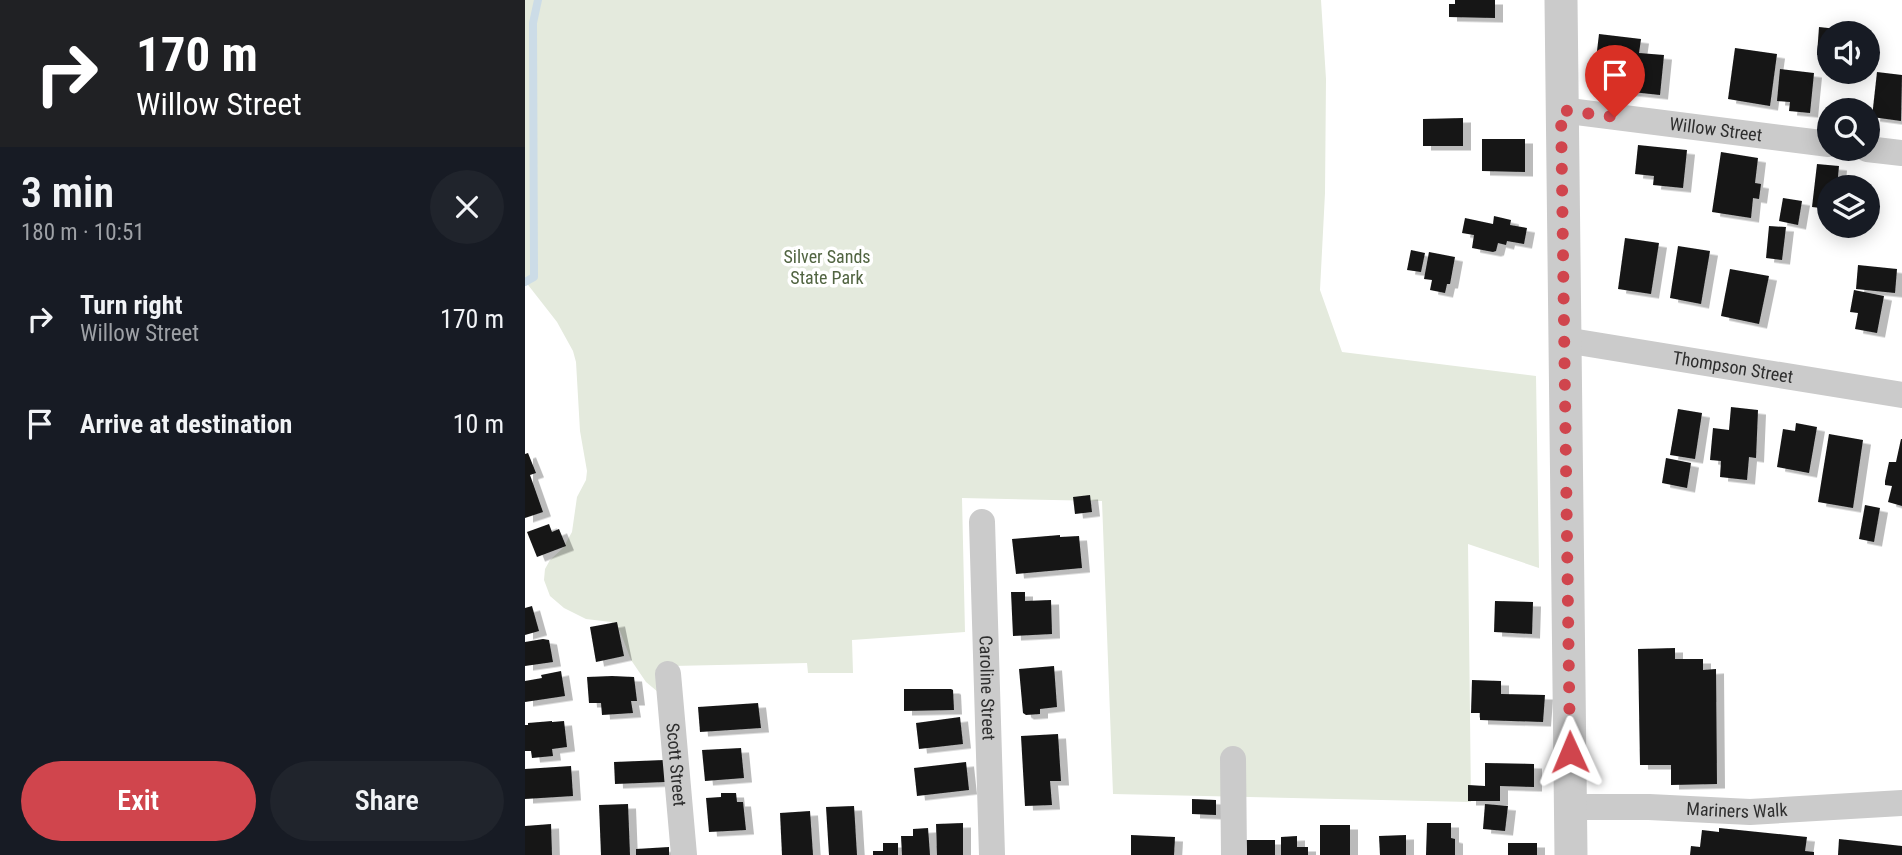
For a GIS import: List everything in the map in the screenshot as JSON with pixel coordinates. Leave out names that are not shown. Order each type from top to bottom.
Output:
[{"type":"street","points":[[1561,0],[1571,855]]},
{"type":"street","name":"Willow Street","points":[[1561,110],[1817,142]]},
{"type":"street","points":[[1880,150],[1902,153]]},
{"type":"street","name":"Thompson Street","points":[[1565,340],[1902,395]]},
{"type":"street","name":"Caroline Street","points":[[982,522],[992,855]]},
{"type":"street","name":"Scott Street","points":[[669,674],[684,855]]},
{"type":"street","points":[[1233,759],[1234,855]]},
{"type":"street","name":"Mariners Walk","points":[[1571,807],[1649,807],[1750,812],[1902,803]]},
{"type":"green space","name":"Silver Sands State Park","points":[[525,0],[1321,0],[1326,79],[1325,193],[1320,290],[1342,352],[1536,376],[1539,568],[1468,544],[1471,802],[1113,794],[1102,501],[962,498],[965,632],[852,640],[853,673],[808,673],[807,663],[672,666],[658,692],[646,682],[631,660],[620,631],[611,622],[586,619],[564,608],[550,596],[544,580],[545,569],[550,560],[563,548],[572,532],[577,497],[586,480],[587,471],[580,431],[573,351],[557,322],[525,281]]},
{"type":"building","points":[[1455,0],[1495,0],[1495,18],[1449,17],[1449,4],[1455,4]]},
{"type":"building","points":[[1599,34],[1641,39],[1639,53],[1664,55],[1660,95],[1604,89],[1608,53],[1597,51]]},
{"type":"building","points":[[1735,48],[1777,54],[1770,106],[1728,99]]},
{"type":"building","points":[[1780,69],[1814,73],[1810,113],[1789,111],[1790,102],[1777,101]]},
{"type":"building","points":[[1880,72],[1902,75],[1901,121],[1880,118],[1880,98],[1874,98],[1876,84],[1880,84]]},
{"type":"building","points":[[1463,118],[1463,146],[1423,146],[1423,119]]},
{"type":"building","points":[[1482,139],[1525,139],[1525,172],[1482,171]]},
{"type":"building","points":[[1638,145],[1687,150],[1683,188],[1653,185],[1654,176],[1635,174]]},
{"type":"building","points":[[1721,152],[1758,158],[1755,183],[1761,184],[1759,199],[1753,198],[1751,218],[1712,212]]},
{"type":"building","points":[[1817,164],[1839,166],[1838,175],[1817,175],[1817,208],[1812,207]]},
{"type":"building","points":[[1783,198],[1802,201],[1798,225],[1779,221]]},
{"type":"building","points":[[1494,216],[1511,220],[1510,225],[1527,228],[1524,244],[1507,241],[1506,245],[1498,243],[1496,251],[1493,252],[1472,248],[1474,235],[1462,233],[1465,218],[1493,224]]},
{"type":"building","points":[[1769,226],[1786,227],[1782,260],[1766,258]]},
{"type":"building","points":[[1625,238],[1659,243],[1651,294],[1618,289]]},
{"type":"building","points":[[1678,246],[1710,251],[1701,304],[1670,298]]},
{"type":"building","points":[[1411,250],[1425,253],[1421,272],[1407,270]]},
{"type":"building","points":[[1429,252],[1455,257],[1450,284],[1447,284],[1445,293],[1430,290],[1432,280],[1424,279]]},
{"type":"building","points":[[1858,265],[1897,269],[1895,293],[1856,289]]},
{"type":"building","points":[[1730,269],[1769,276],[1759,324],[1721,316]]},
{"type":"building","points":[[1854,290],[1884,296],[1877,333],[1855,329],[1858,313],[1850,312]]},
{"type":"building","points":[[1731,407],[1758,410],[1756,458],[1749,457],[1747,480],[1720,477],[1721,461],[1710,460],[1713,428],[1729,430]]},
{"type":"building","points":[[1678,409],[1702,413],[1695,459],[1670,455]]},
{"type":"building","points":[[1796,423],[1817,427],[1809,473],[1777,467],[1783,429],[1795,431]]},
{"type":"building","points":[[1829,434],[1863,440],[1853,508],[1818,502]]},
{"type":"building","points":[[1901,439],[1902,506],[1888,502],[1892,486],[1885,485],[1889,462],[1896,462]]},
{"type":"building","points":[[528,453],[536,473],[530,475],[543,512],[525,518],[525,454]]},
{"type":"building","points":[[1666,458],[1691,463],[1687,488],[1662,483]]},
{"type":"building","points":[[1090,495],[1092,512],[1075,514],[1073,497]]},
{"type":"building","points":[[1865,505],[1880,508],[1874,542],[1859,539]]},
{"type":"building","points":[[549,524],[552,532],[559,529],[566,546],[537,557],[527,532]]},
{"type":"building","points":[[1079,536],[1082,568],[1016,574],[1012,539]]},
{"type":"building","points":[[1011,592],[1025,592],[1025,601],[1051,600],[1052,634],[1013,636]]},
{"type":"building","points":[[1495,601],[1533,602],[1532,634],[1494,632]]},
{"type":"building","points":[[532,606],[539,631],[525,635],[525,608]]},
{"type":"building","points":[[617,622],[624,656],[596,662],[590,627]]},
{"type":"building","points":[[549,640],[553,662],[525,666],[525,642]]},
{"type":"building","points":[[1675,648],[1675,659],[1703,659],[1703,670],[1716,669],[1717,784],[1671,785],[1671,765],[1640,765],[1638,649]]},
{"type":"building","points":[[1054,666],[1057,707],[1040,709],[1040,714],[1026,715],[1023,713],[1019,669]]},
{"type":"building","points":[[561,671],[565,696],[525,702],[525,681]]},
{"type":"building","points":[[587,677],[634,677],[637,701],[631,701],[633,713],[602,715],[601,703],[589,703]]},
{"type":"building","points":[[1472,680],[1501,681],[1501,694],[1545,695],[1543,722],[1480,720],[1480,713],[1471,713]]},
{"type":"building","points":[[904,689],[951,689],[954,710],[904,711]]},
{"type":"building","points":[[758,703],[761,728],[700,732],[698,707]]},
{"type":"building","points":[[960,717],[963,744],[919,749],[916,723]]},
{"type":"building","points":[[564,721],[567,747],[552,749],[553,756],[532,758],[531,751],[525,751],[525,725]]},
{"type":"building","points":[[1058,734],[1061,781],[1050,781],[1052,805],[1025,806],[1021,736]]},
{"type":"building","points":[[741,748],[744,778],[705,781],[702,750]]},
{"type":"building","points":[[664,760],[665,782],[615,784],[614,762]]},
{"type":"building","points":[[966,762],[969,790],[917,796],[914,768]]},
{"type":"building","points":[[1485,763],[1534,764],[1534,787],[1500,786],[1500,801],[1468,801],[1468,785],[1485,786]]},
{"type":"building","points":[[571,766],[573,796],[525,799],[525,769]]},
{"type":"building","points":[[721,793],[736,793],[737,802],[743,802],[746,830],[709,832],[706,798],[721,797]]},
{"type":"building","points":[[1192,799],[1216,800],[1216,815],[1192,814]]},
{"type":"building","points":[[628,804],[630,855],[601,855],[599,805]]},
{"type":"building","points":[[1485,804],[1508,806],[1505,831],[1483,829]]},
{"type":"building","points":[[854,806],[857,855],[829,855],[826,807]]},
{"type":"building","points":[[810,811],[813,855],[782,855],[780,813]]},
{"type":"building","points":[[963,823],[963,855],[937,855],[936,824]]},
{"type":"building","points":[[1427,823],[1451,823],[1455,855],[1426,855]]},
{"type":"building","points":[[551,824],[552,855],[525,855],[525,826]]},
{"type":"building","points":[[1320,825],[1350,825],[1350,855],[1320,855]]},
{"type":"building","points":[[928,828],[930,855],[902,855],[901,836],[913,836],[913,829]]},
{"type":"building","points":[[1719,828],[1807,837],[1805,851],[1814,852],[1814,855],[1690,855],[1691,846],[1700,847],[1702,830],[1719,832]]},
{"type":"building","points":[[1131,835],[1175,837],[1174,855],[1131,855]]},
{"type":"building","points":[[1406,835],[1406,855],[1380,855],[1379,836]]},
{"type":"building","points":[[1297,836],[1297,847],[1308,847],[1308,855],[1281,855],[1281,837]]},
{"type":"building","points":[[1839,839],[1902,846],[1902,855],[1838,855]]},
{"type":"building","points":[[1246,840],[1275,840],[1275,855],[1247,855]]},
{"type":"building","points":[[883,843],[898,843],[898,855],[873,855],[873,851],[883,851]]},
{"type":"building","points":[[1508,843],[1537,843],[1537,855],[1508,855]]},
{"type":"building","points":[[669,847],[669,855],[636,855],[636,849]]},
{"type":"waterway","points":[[525,282],[534,277],[533,23],[538,0]]},
{"type":"route","points":[[1570,752],[1561,110],[1615,117]]}]
